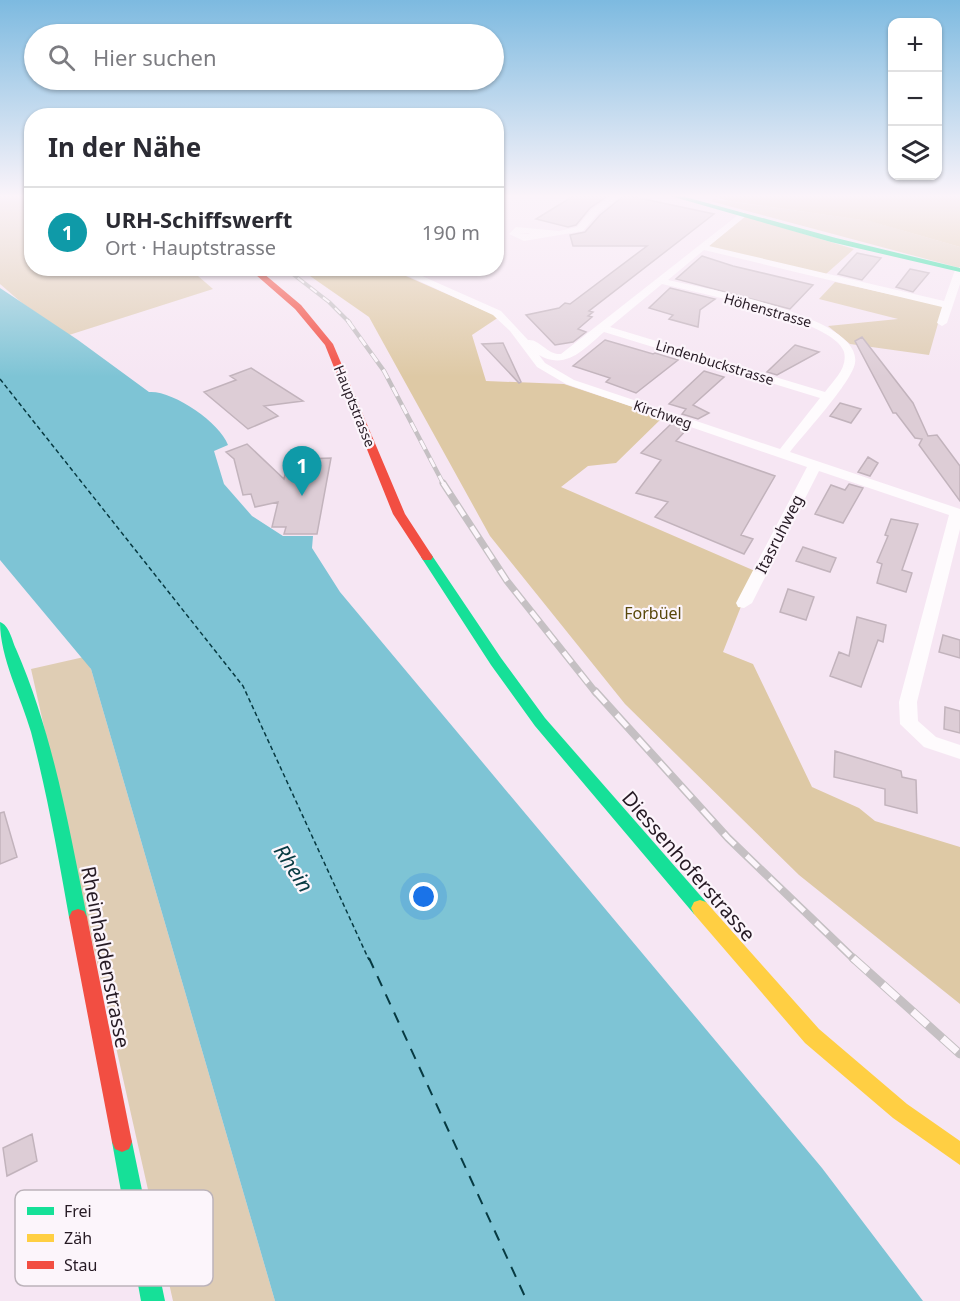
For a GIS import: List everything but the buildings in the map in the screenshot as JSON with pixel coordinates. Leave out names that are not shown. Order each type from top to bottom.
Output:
[{"type":"main road","points":[[899,256],[960,270]]},
{"type":"main road","name":"Hauptstrasse","points":[[261,276],[298,307],[329,344],[399,514],[431,564]]},
{"type":"main road","name":"Diessenhoferstrasse","points":[[431,564],[539,720],[590,783],[812,1036],[900,1111],[960,1154]]},
{"type":"main road","name":"Rheinhaldenstrasse","points":[[0,627],[21,673],[55,797],[131,1190]]},
{"type":"main road","name":"Rheinhaldenstrasse","points":[[150,1286],[153,1301]]},
{"type":"street","points":[[514,329],[522,332],[542,353],[559,359],[569,355],[691,256]]},
{"type":"street","points":[[739,256],[948,305]]},
{"type":"street","points":[[942,323],[960,270]]},
{"type":"street","name":"Kirchweg","points":[[412,276],[496,313],[514,329],[541,365],[570,382],[959,514]]},
{"type":"street","name":"Höhenstrasse","points":[[660,281],[797,317],[828,330],[842,341],[849,351],[850,361],[847,372],[782,454]]},
{"type":"street","name":"Lindenbuckstrasse","points":[[603,328],[827,396]]},
{"type":"street","name":"Itasruhweg","points":[[744,603],[768,552],[815,465]]},
{"type":"street","points":[[959,514],[908,702],[909,724],[930,742],[960,752]]},
{"type":"shaded area","points":[[0,256],[24,256],[24,276],[198,276],[213,289],[69,335],[22,303],[0,284]]},
{"type":"shaded area","points":[[746,256],[846,256],[826,274]]},
{"type":"shaded area","points":[[914,256],[960,256],[960,268]]},
{"type":"shaded area","points":[[835,282],[943,306],[929,355],[850,344],[828,326],[898,319],[819,299]]},
{"type":"shaded area","points":[[84,657],[91,669],[275,1301],[173,1301],[170,1286],[213,1286],[213,1190],[148,1190],[31,669]]},
{"type":"green space","name":"Forbüel","points":[[310,276],[406,276],[499,317],[472,335],[486,381],[564,384],[663,417],[616,463],[588,466],[561,487],[755,571],[723,652],[753,664],[812,787],[859,808],[875,821],[960,847],[960,1004],[799,875],[625,704],[490,536],[369,317]]},
{"type":"water","name":"Rhein","points":[[0,288],[78,340],[149,392],[170,396],[182,402],[216,427],[228,445],[214,451],[224,484],[252,516],[283,536],[313,536],[312,548],[340,592],[822,1168],[923,1301],[275,1301],[91,669],[0,560]]},
{"type":"ferry route","points":[[0,379],[243,686],[369,960]]},
{"type":"ferry route","points":[[369,958],[527,1301]]},
{"type":"railway","points":[[295,276],[329,302],[348,321]]},
{"type":"railway","points":[[348,321],[384,371],[444,485]]},
{"type":"railway","points":[[443,483],[507,581],[596,693]]},
{"type":"railway","points":[[595,691],[728,838],[855,960]]},
{"type":"railway","points":[[853,958],[960,1054]]},
{"type":"traffic: fast","points":[[900,256],[960,270]]},
{"type":"traffic: fast","points":[[427,557],[496,661],[540,722],[700,908]]},
{"type":"traffic: fast","points":[[0,627],[27,697],[48,769],[78,917]]},
{"type":"traffic: fast","points":[[122,1142],[131,1190]]},
{"type":"traffic: fast","points":[[150,1286],[153,1301]]},
{"type":"traffic: slow","points":[[700,908],[812,1036],[900,1111],[960,1154]]},
{"type":"traffic: jam","points":[[261,276],[298,307],[329,344],[399,514],[427,557]]},
{"type":"traffic: jam","points":[[78,917],[122,1142]]},
{"type":"place","name":"URH-Schiffswerft","points":[[302,496]]}]
